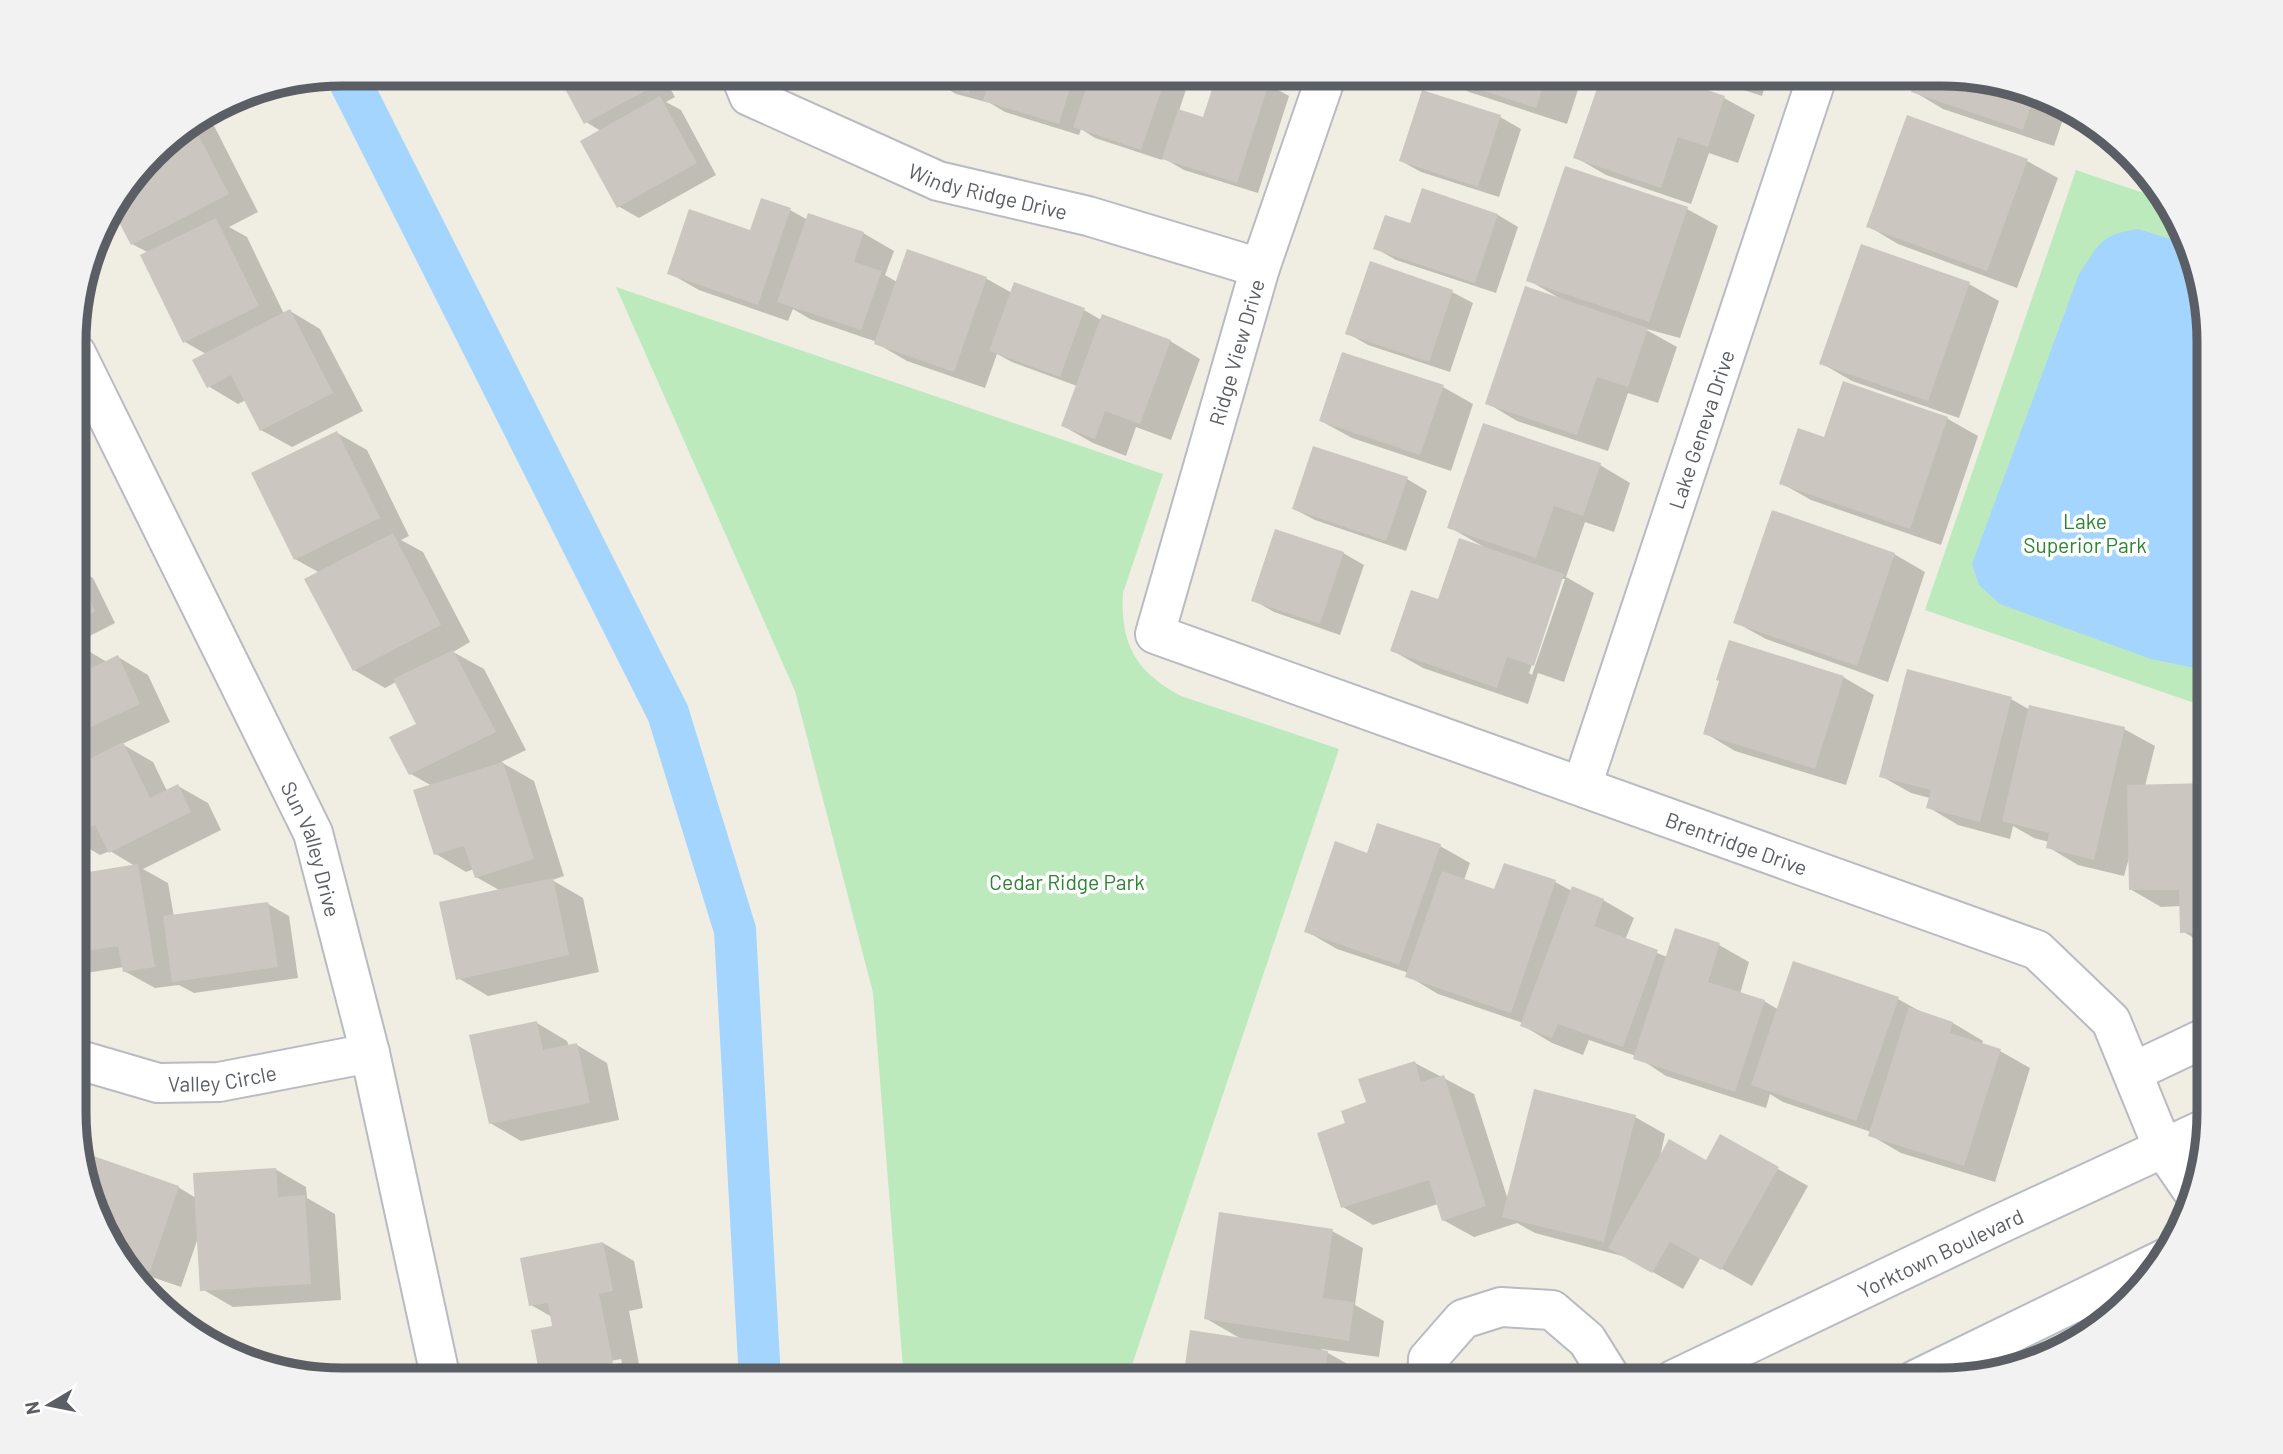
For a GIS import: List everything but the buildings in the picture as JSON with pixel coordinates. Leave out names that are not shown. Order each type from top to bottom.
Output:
[{"type":"street","name":"Windy Ridge Drive","points":[[745,86],[749,96],[938,181],[1088,216],[1260,268]]},
{"type":"street","name":"Ridge View Drive","points":[[1155,634],[1260,268],[1323,86]]},
{"type":"street","name":"Lake Geneva Drive","points":[[1582,786],[1814,86]]},
{"type":"street","name":"Sun Valley Drive","points":[[86,373],[313,834],[370,1053],[438,1368]]},
{"type":"street","name":"Brentridge Drive","points":[[1155,634],[2037,950],[2111,1021],[2163,1148],[2187,1183]]},
{"type":"street","points":[[2133,1072],[2197,1041]]},
{"type":"street","name":"Valley Circle","points":[[86,1062],[158,1083],[219,1082],[370,1053]]},
{"type":"street","name":"Yorktown Boulevard","points":[[1698,1368],[2197,1133]]},
{"type":"street","points":[[1940,1368],[2143,1269]]},
{"type":"street","points":[[1428,1368],[1429,1359],[1463,1319],[1501,1307],[1552,1310],[1587,1340],[1604,1368]]},
{"type":"green space","name":"Lake Superior Park","points":[[2076,170],[2151,195],[2171,229],[2184,260],[2197,325],[2197,704],[1925,610]]},
{"type":"green space","name":"Cedar Ridge Park","points":[[616,287],[1163,474],[1123,593],[1124,627],[1134,655],[1153,677],[1181,696],[1339,749],[1131,1368],[903,1368],[873,993],[795,691]]},
{"type":"water","name":"Lake Superior Park","points":[[2138,229],[2176,241],[2189,276],[2195,309],[2197,669],[2151,659],[2000,604],[1979,585],[1972,564],[2079,274],[2102,242],[2125,231]]},
{"type":"waterway","points":[[352,86],[668,713],[735,930],[759,1368]]}]
